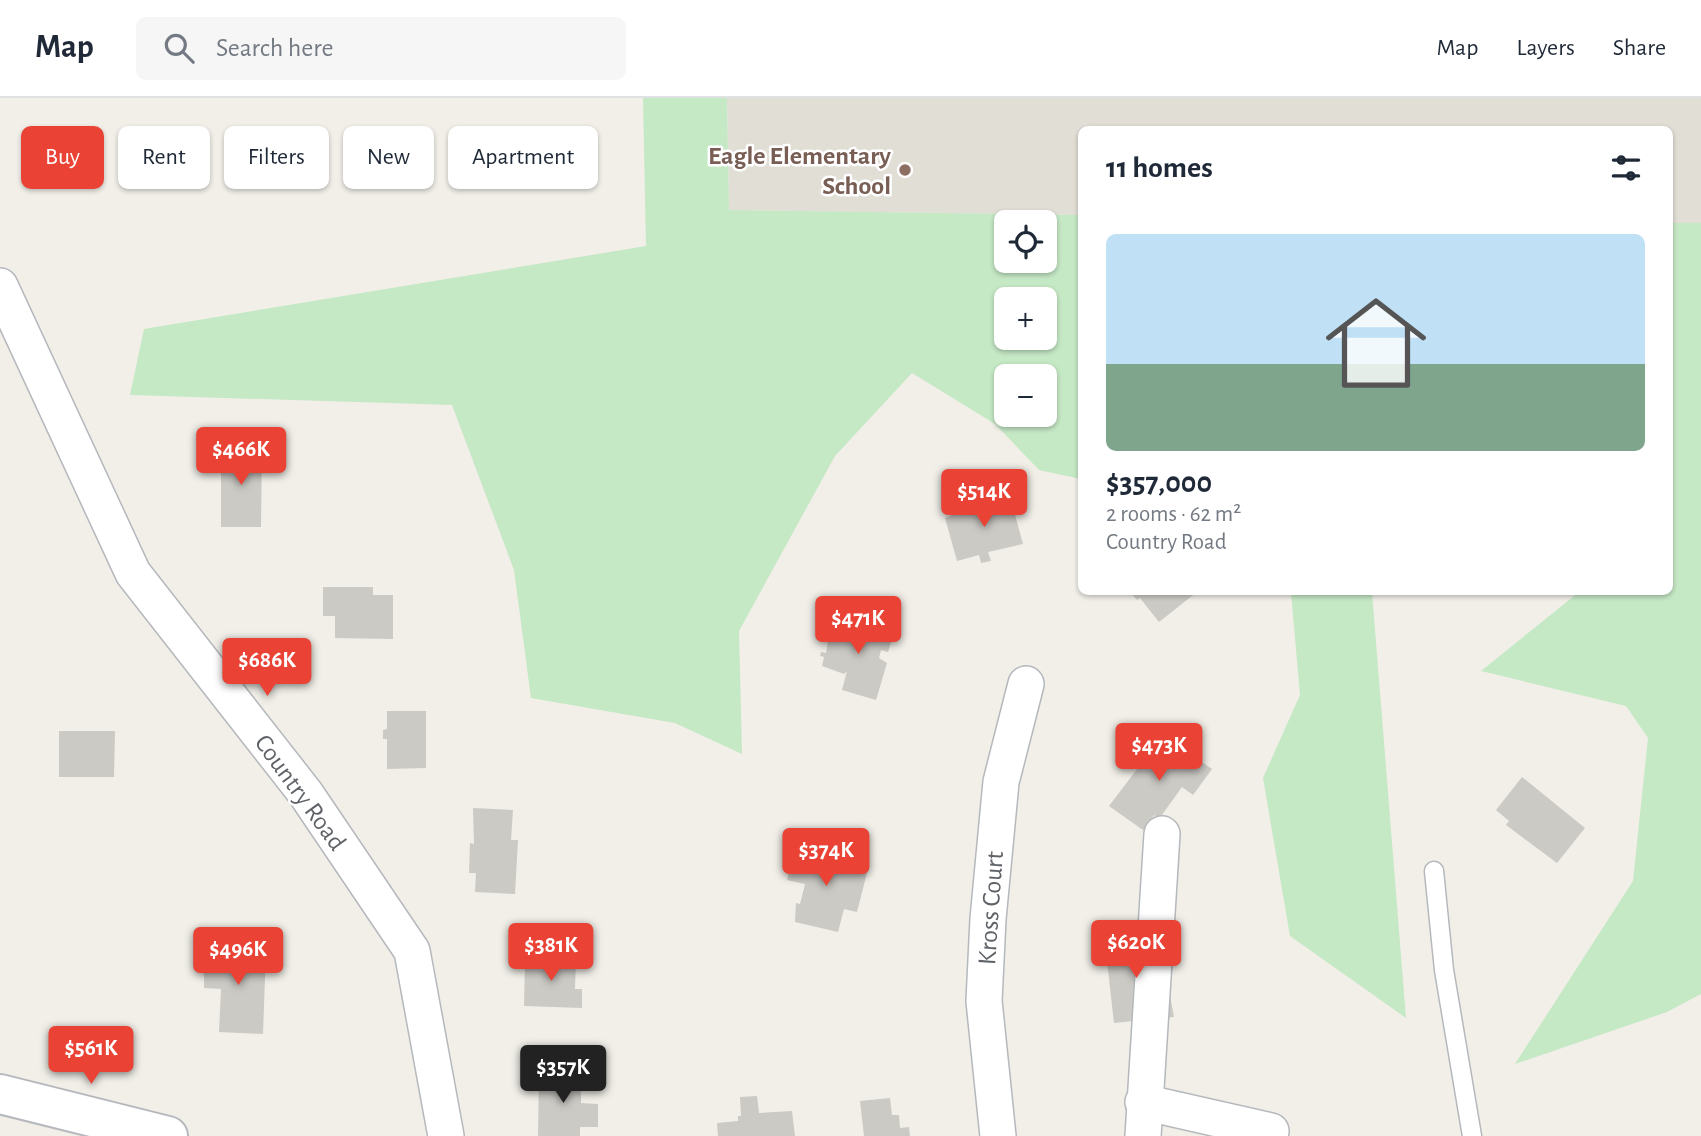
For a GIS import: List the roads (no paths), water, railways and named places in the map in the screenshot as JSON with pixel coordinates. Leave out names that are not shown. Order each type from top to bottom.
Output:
[{"type":"street","name":"Country Road","points":[[0,286],[133,573],[306,794],[412,951],[446,1136]]},
{"type":"street","name":"Kross Court","points":[[998,1136],[984,1000],[988,919],[1001,782],[1026,684]]},
{"type":"street","points":[[1162,834],[1143,1119],[1270,1132]]},
{"type":"street","points":[[0,1094],[168,1136]]},
{"type":"lane","points":[[1434,871],[1444,970],[1472,1136]]},
{"type":"place","name":"Eagle Elementary School","points":[[905,170]]}]
